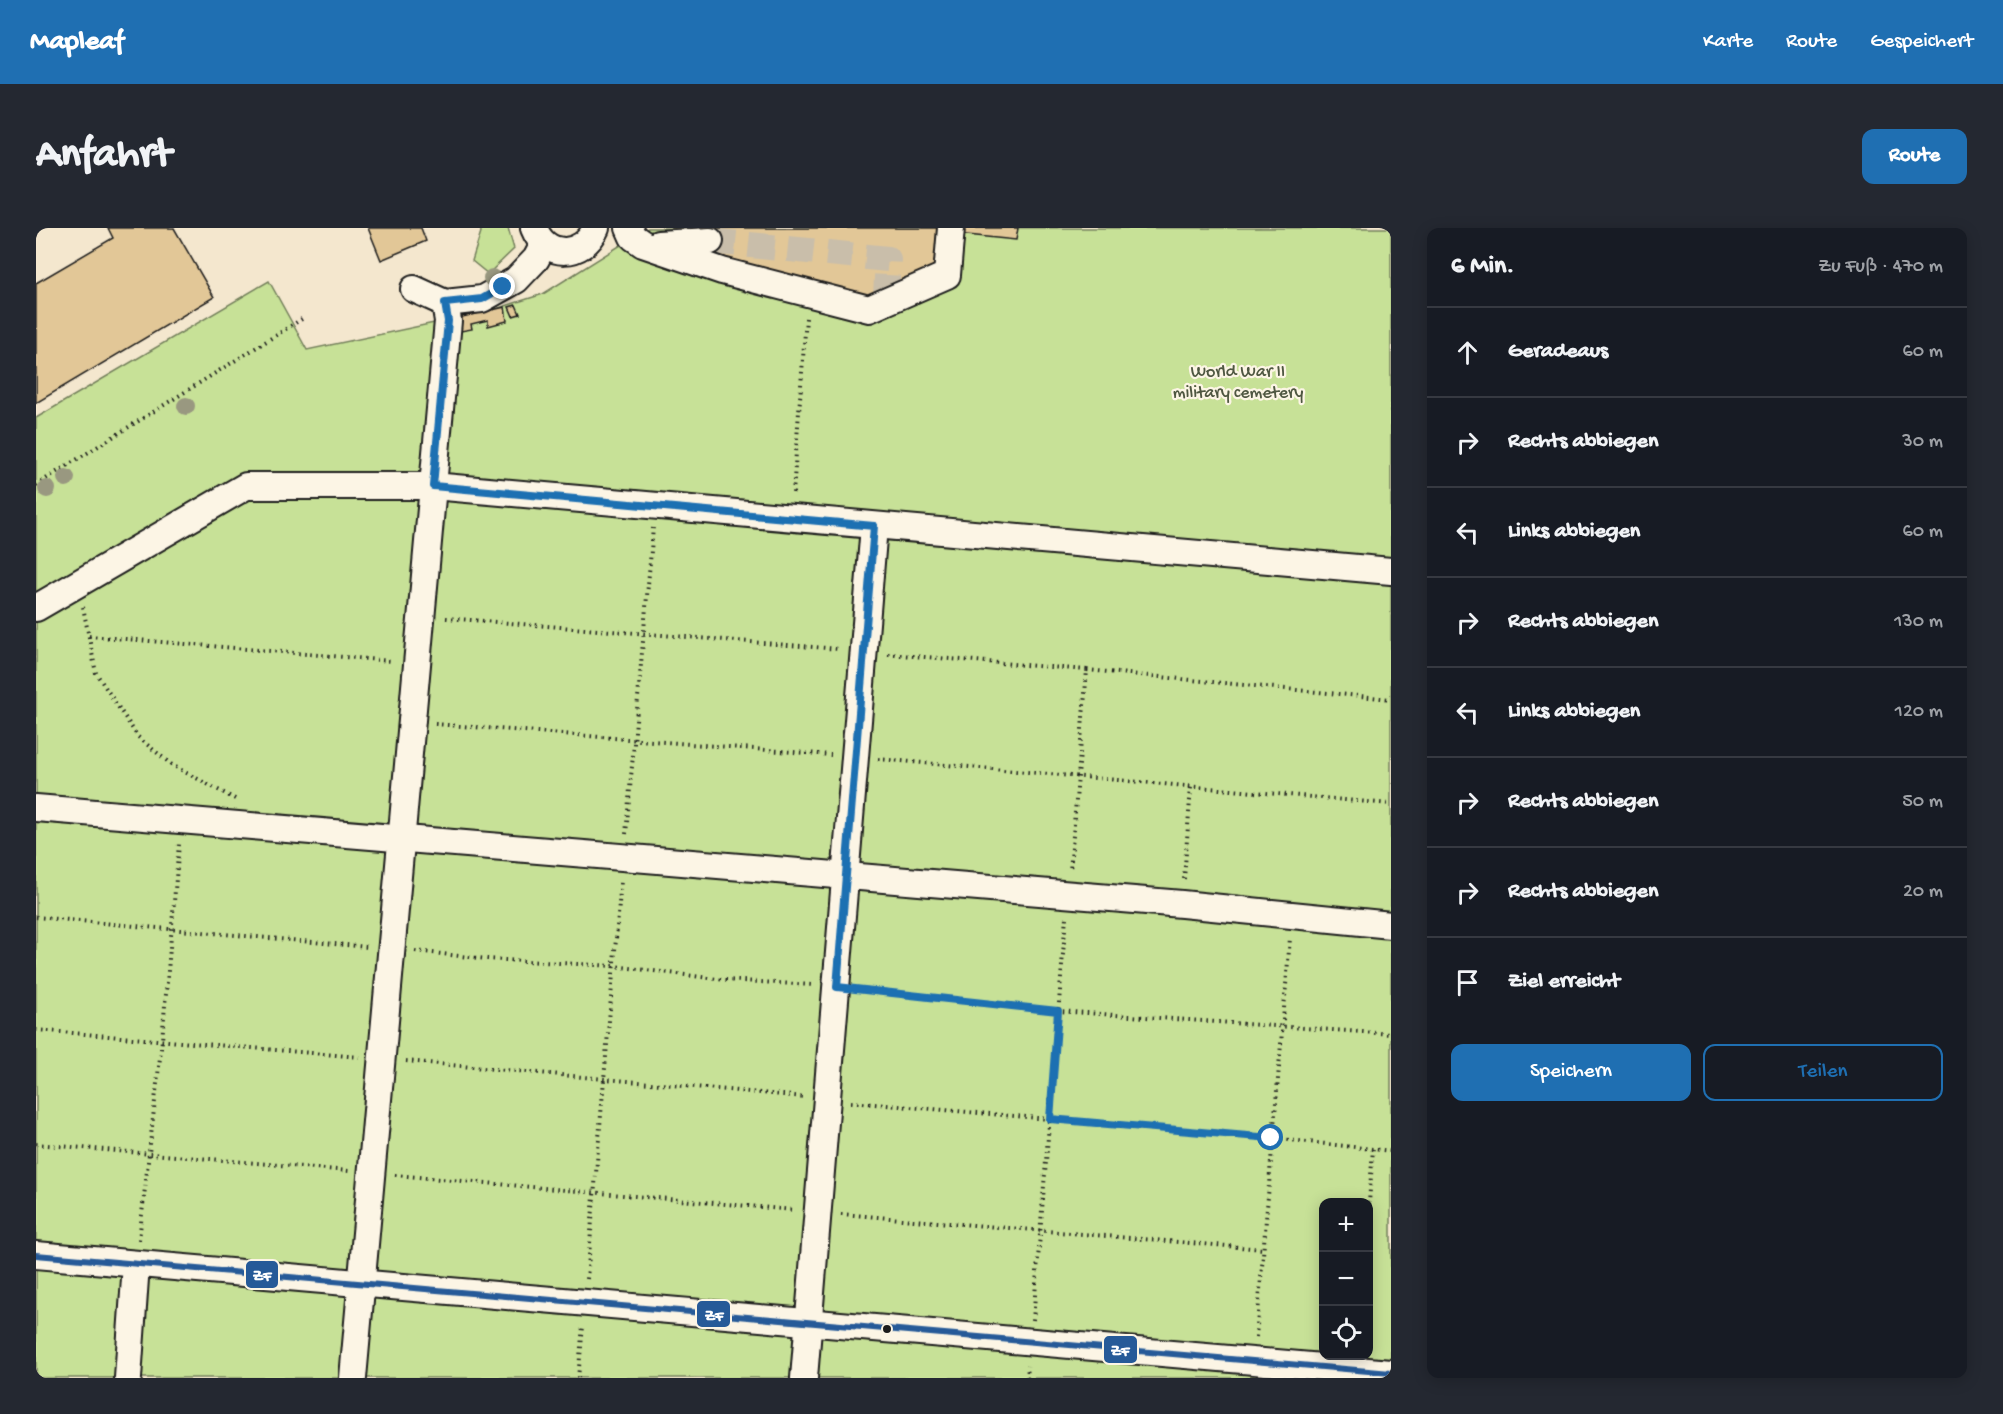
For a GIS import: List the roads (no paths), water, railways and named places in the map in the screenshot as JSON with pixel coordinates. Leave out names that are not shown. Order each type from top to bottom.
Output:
[{"type":"street","points":[[414,289],[445,303],[482,299],[510,284],[526,270],[539,236],[553,250],[574,251],[591,238],[596,228]]},
{"type":"street","points":[[636,236],[722,271],[869,309],[886,299],[947,275],[951,228]]},
{"type":"street","points":[[636,236],[710,240]]},
{"type":"street","points":[[353,1378],[448,321],[445,303]]},
{"type":"street","points":[[36,608],[246,486],[433,486],[1391,571]]},
{"type":"street","points":[[804,1378],[874,526]]},
{"type":"street","points":[[36,808],[1182,904],[1391,925]]},
{"type":"street","points":[[36,1255],[1391,1373]]},
{"type":"street","points":[[128,1378],[136,1264]]},
{"type":"tunnel","points":[[710,241],[888,259],[886,296]]},
{"type":"park label","name":"World War II military cemetery","points":[[1238,380]]}]
